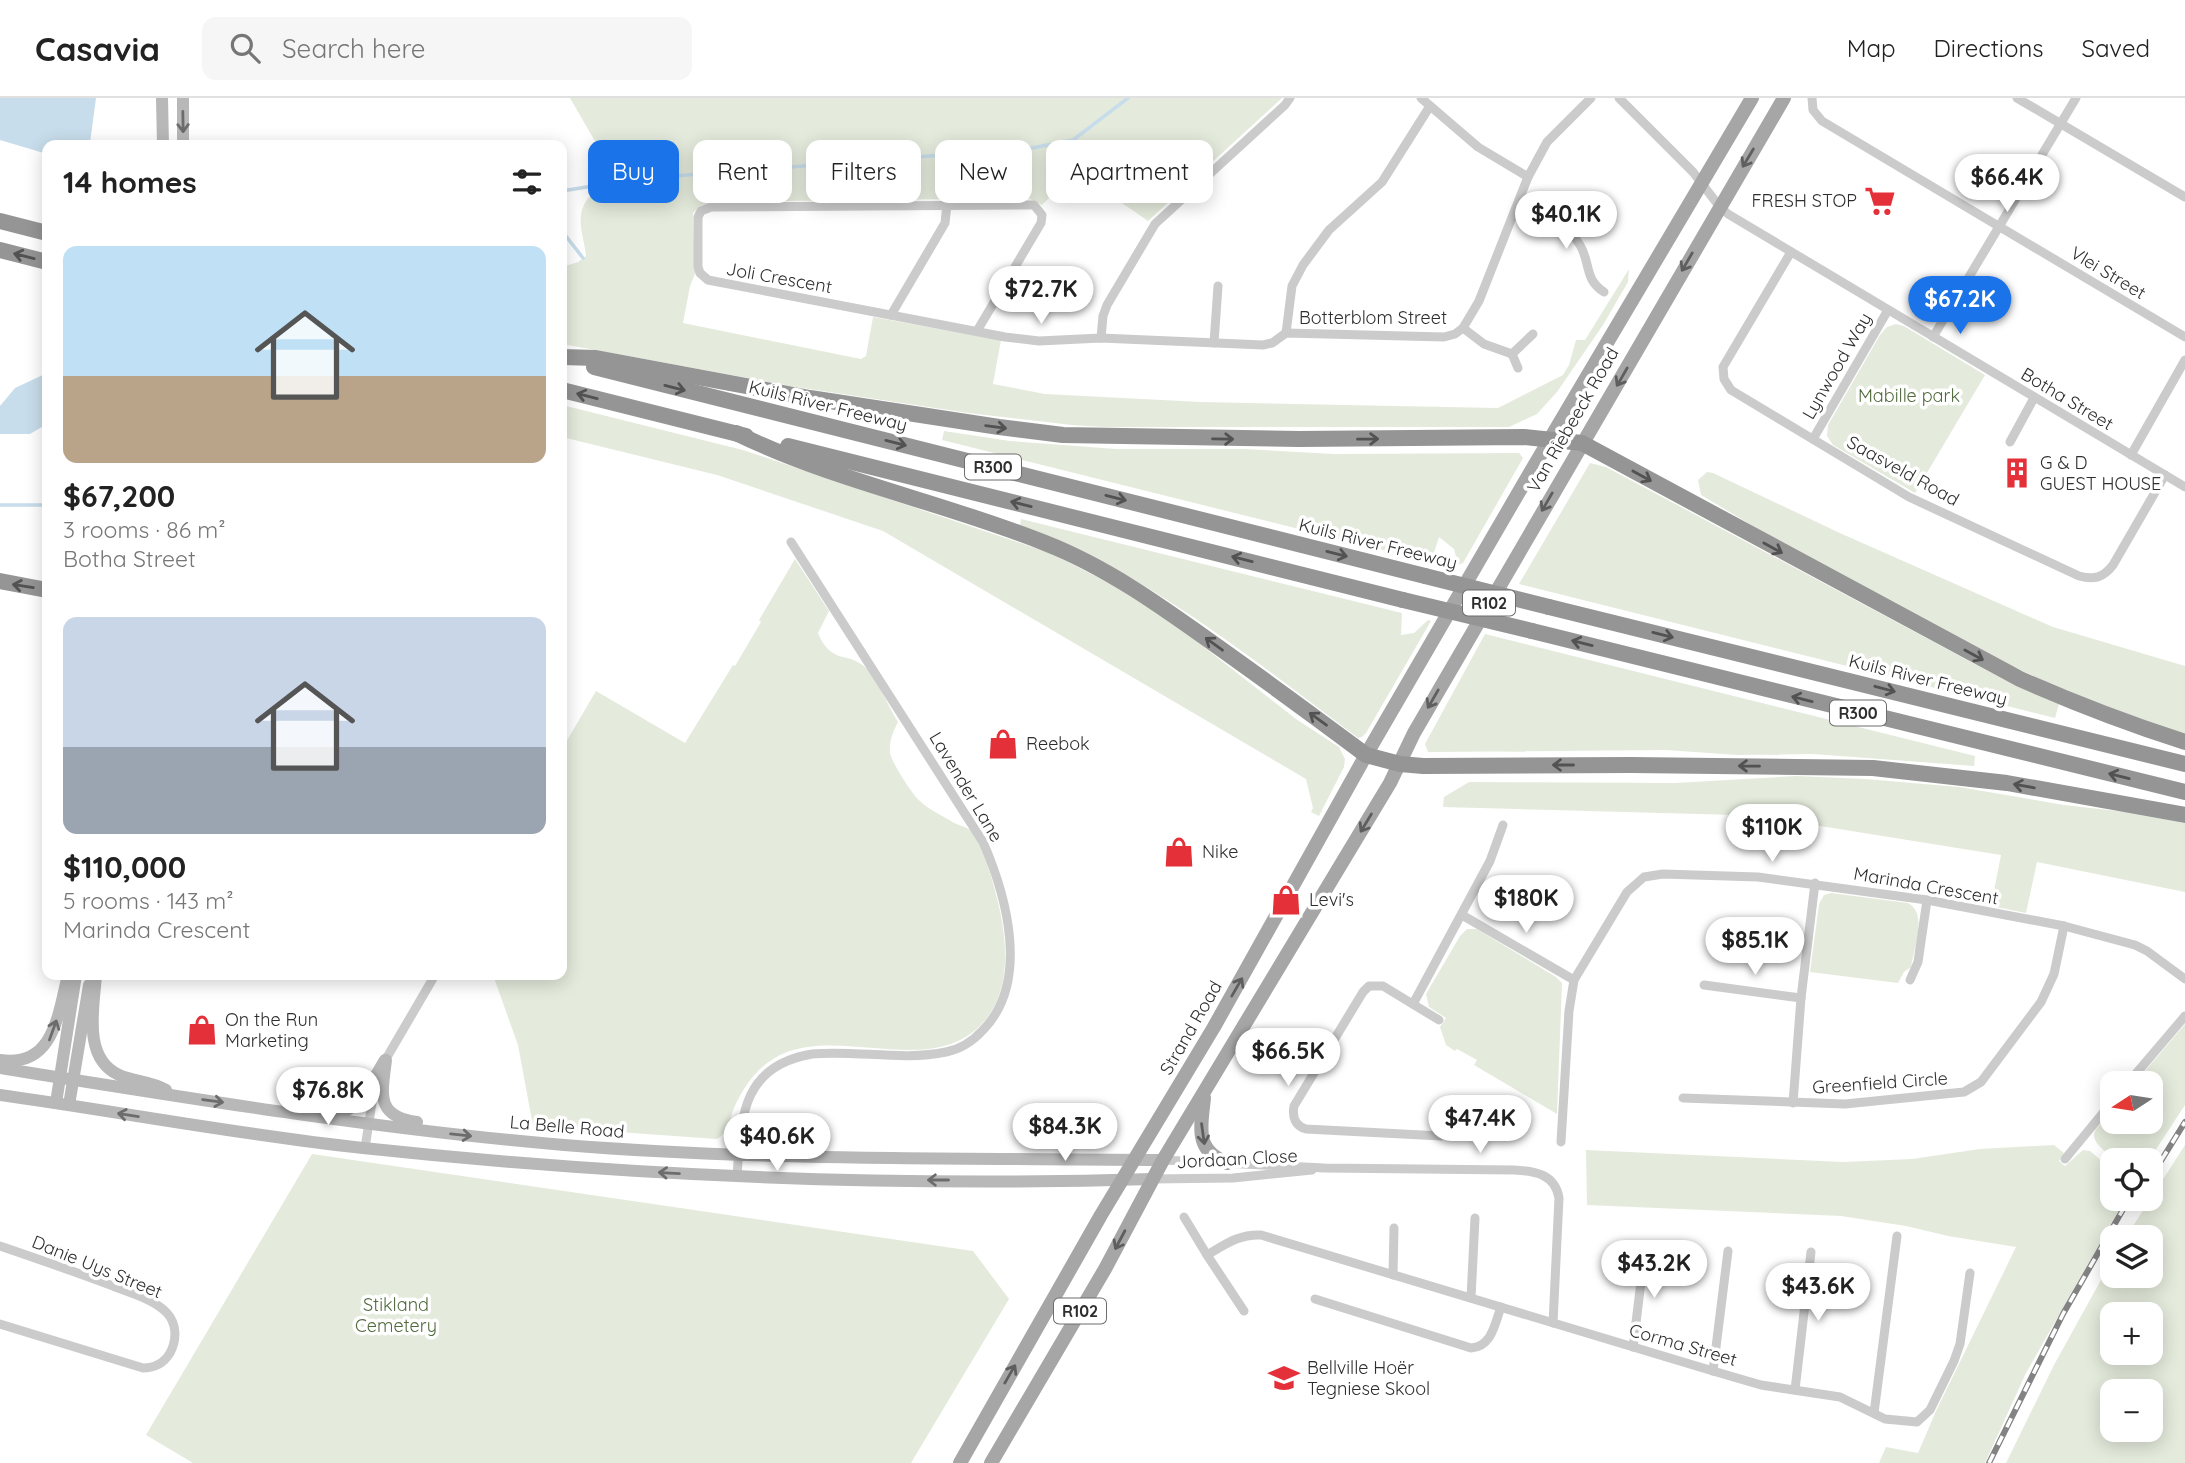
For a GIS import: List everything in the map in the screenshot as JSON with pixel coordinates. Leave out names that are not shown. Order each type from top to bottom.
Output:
[{"type":"highway","points":[[0,221],[42,232]]},
{"type":"highway","points":[[0,250],[42,261]]},
{"type":"highway","points":[[567,357],[596,358],[810,398],[1063,435],[1550,439],[1582,443],[2020,679],[2137,727],[2185,742]]},
{"type":"highway","name":"Kuils River Freeway","points":[[567,358],[1425,576],[2185,764]]},
{"type":"highway","name":"R300","points":[[567,391],[2185,792]]},
{"type":"highway","points":[[736,433],[770,450],[988,523],[1078,558],[1154,601],[1366,755],[1399,764],[1873,768],[2007,783],[2185,815]]},
{"type":"highway","points":[[0,580],[42,589]]},
{"type":"main road","points":[[162,98],[163,140]]},
{"type":"main road","points":[[183,98],[183,140]]},
{"type":"main road","name":"Van Riebeeck Road","points":[[1366,755],[1752,98]]},
{"type":"main road","name":"Van Riebeeck Road","points":[[1399,764],[1414,733],[1784,98]]},
{"type":"main road","name":"Strand Road","points":[[960,1463],[1220,1016],[1366,755]]},
{"type":"main road","name":"R102","points":[[991,1463],[1105,1269],[1163,1160],[1399,764]]},
{"type":"main road","points":[[0,1060],[16,1061],[26,1058],[48,1042],[67,980]]},
{"type":"main road","points":[[67,1079],[76,980]]},
{"type":"main road","points":[[62,1104],[93,980]]},
{"type":"main road","points":[[94,980],[93,1036],[100,1059],[116,1074],[154,1083],[172,1094]]},
{"type":"main road","points":[[303,1114],[316,1110],[344,1111],[351,1108],[360,1099],[386,1058]]},
{"type":"main road","points":[[386,1058],[382,1097],[385,1104],[394,1116],[417,1122],[432,1132]]},
{"type":"main road","name":"La Belle Road","points":[[0,1068],[432,1132],[574,1146],[830,1158],[1163,1160]]},
{"type":"main road","points":[[1204,1093],[1202,1141],[1207,1151],[1227,1163]]},
{"type":"main road","points":[[0,1095],[365,1148],[561,1165],[737,1177],[853,1180],[1152,1180]]},
{"type":"street","points":[[1101,338],[1107,305],[1155,224],[1285,106],[1290,98]]},
{"type":"street","points":[[1421,98],[1478,147],[1528,177]]},
{"type":"street","name":"Botterblom Street","points":[[1101,338],[1263,345],[1272,343],[1286,333],[1435,337],[1455,334],[1463,328],[1479,301],[1528,177],[1551,135],[1591,98]]},
{"type":"street","name":"Botha Street","points":[[1619,98],[1693,172],[1728,214],[2185,487]]},
{"type":"street","name":"Vlei Street","points":[[1812,98],[1813,110],[1822,121],[2185,337]]},
{"type":"street","points":[[2017,98],[2185,197]]},
{"type":"street","points":[[1933,337],[2076,98]]},
{"type":"street","points":[[1286,333],[1292,285],[1303,265],[1329,230],[1382,182],[1430,106]]},
{"type":"street","points":[[1519,202],[1558,221],[1569,230],[1582,248],[1592,283],[1604,292]]},
{"type":"street","name":"Joli Crescent","points":[[977,331],[1041,223],[1042,215],[1038,207],[1029,203],[711,207],[699,214],[698,267],[708,280],[977,331],[1039,341],[1101,338]]},
{"type":"street","points":[[891,314],[945,223],[947,204]]},
{"type":"street","name":"Saasveld Road","points":[[1791,252],[1723,368],[1731,390],[1909,497],[2079,576],[2091,579],[2101,576],[2113,565],[2165,475]]},
{"type":"street","points":[[1214,343],[1218,286]]},
{"type":"street","name":"Lynwood Way","points":[[1813,439],[1888,310]]},
{"type":"street","points":[[1463,328],[1484,344],[1511,354],[1518,368]]},
{"type":"street","points":[[1511,354],[1533,334]]},
{"type":"street","points":[[2131,455],[2185,360]]},
{"type":"street","points":[[2010,442],[2034,398]]},
{"type":"street","name":"Lavender Lane","points":[[737,1177],[745,1105],[753,1089],[774,1068],[798,1056],[812,1054],[934,1054],[955,1050],[967,1044],[991,1022],[1001,1007],[1010,966],[1009,939],[997,878],[983,842],[790,542]]},
{"type":"street","points":[[1413,1004],[1490,861],[1503,825]]},
{"type":"street","name":"Marinda Crescent","points":[[1562,1142],[1569,1011],[1574,980],[1627,892],[1644,877],[1663,874],[1711,875],[1815,883],[1927,900],[2064,926],[2135,945],[2185,979]]},
{"type":"street","points":[[1793,1103],[1801,998],[1815,883]]},
{"type":"street","points":[[1910,980],[1919,962],[1927,900]]},
{"type":"street","points":[[1462,915],[1574,980]]},
{"type":"street","name":"Greenfield Circle","points":[[1683,1098],[1845,1104],[1964,1092],[1981,1082],[2041,1002],[2050,986],[2064,926]]},
{"type":"street","points":[[365,1148],[375,1084],[386,1058],[432,980]]},
{"type":"street","points":[[1439,1020],[1383,986],[1373,985],[1365,989],[1294,1106],[1294,1119],[1298,1126],[1306,1129],[1441,1136],[1457,1131]]},
{"type":"street","points":[[1704,985],[1801,998]]},
{"type":"street","points":[[2138,1071],[2185,1016]]},
{"type":"street","points":[[2065,1159],[2100,1117]]},
{"type":"street","name":"Jordaan Close","points":[[1163,1160],[1324,1168],[1514,1170],[1545,1175],[1557,1189],[1559,1198],[1553,1323]]},
{"type":"street","name":"Jordaan Close","points":[[1152,1180],[1233,1178],[1324,1168]]},
{"type":"street","points":[[1184,1217],[1244,1311]]},
{"type":"street","points":[[1471,1298],[1475,1218]]},
{"type":"street","points":[[1393,1275],[1394,1228]]},
{"type":"street","name":"Corma Street","points":[[1207,1255],[1241,1236],[1261,1235],[1761,1385],[1840,1397],[1885,1419],[1908,1422],[1917,1422],[1930,1410],[1945,1383],[1960,1345],[1970,1273]]},
{"type":"street","points":[[1874,1413],[1897,1236]]},
{"type":"street","name":"Danie Uys Street","points":[[0,1247],[61,1266],[161,1307],[173,1321],[174,1340],[165,1360],[151,1368],[143,1368],[0,1324]]},
{"type":"street","points":[[1633,1347],[1645,1249]]},
{"type":"street","points":[[1713,1371],[1728,1251]]},
{"type":"street","points":[[1794,1390],[1811,1252]]},
{"type":"street","points":[[1315,1299],[1472,1348],[1478,1348],[1486,1342],[1501,1307]]},
{"type":"green space","points":[[570,98],[1282,98],[1213,161],[1213,140],[1046,140],[1046,201],[1042,205],[1032,200],[1032,140],[935,140],[935,199],[921,199],[921,140],[806,140],[806,201],[792,201],[792,140],[693,140],[693,203],[709,203],[700,206],[693,213],[695,274],[683,323],[861,359],[866,356],[873,317],[1001,340],[993,384],[1045,394],[1201,402],[1498,408],[1563,375],[1569,365],[1576,340],[1585,340],[1629,269],[1628,282],[1603,325],[1557,392],[1537,414],[1509,427],[1103,427],[968,413],[796,387],[567,345],[567,265],[586,256],[581,225],[588,199],[588,203],[679,203],[679,140],[594,140]]},
{"type":"green space","points":[[1122,203],[1168,203],[1148,221]]},
{"type":"green space","name":"Mabille park","points":[[1896,324],[1904,326],[1985,375],[1915,493],[1833,445],[1827,436],[1828,425],[1880,335],[1887,327]]},
{"type":"green space","points":[[567,406],[743,450],[1050,553],[1115,586],[1177,626],[1296,719],[1339,747],[1345,759],[1344,767],[1319,816],[1311,812],[1313,808],[1306,779],[883,531],[717,475],[567,438]]},
{"type":"green space","points":[[944,431],[1010,441],[1116,449],[1245,449],[1334,454],[1519,453],[1523,458],[1463,563],[1458,565],[1454,549],[1439,537],[1431,562],[942,440]]},
{"type":"green space","points":[[1590,463],[1606,467],[2003,679],[2059,704],[2055,718],[1519,584]]},
{"type":"green space","points":[[1707,472],[2053,627],[2185,666],[2185,735],[2083,699],[2003,662],[1802,555],[1701,495],[1698,480]]},
{"type":"green space","points":[[1021,519],[1402,613],[1401,635],[1414,633],[1428,620],[1431,621],[1366,733],[1358,738],[1196,619],[1111,567],[1020,525]]},
{"type":"green space","points":[[795,559],[829,611],[818,633],[823,643],[834,654],[866,668],[898,722],[890,752],[907,785],[923,804],[970,830],[980,844],[996,892],[1004,935],[1003,978],[998,998],[988,1016],[973,1032],[953,1043],[931,1049],[833,1045],[809,1047],[778,1056],[769,1061],[743,1090],[726,1129],[717,1139],[533,1126],[518,1045],[495,980],[567,980],[567,740],[596,691],[685,743],[733,665],[735,666],[761,622],[759,620]]},
{"type":"green space","points":[[1485,634],[1975,756],[1974,766],[1813,754],[1737,755],[1666,750],[1428,752],[1425,744]]},
{"type":"green space","points":[[1796,776],[1959,787],[2185,823],[2185,892],[2037,862],[2026,913],[1991,906],[2001,855],[1776,819],[1735,815],[1443,807],[1444,797],[1469,782],[1675,783]]},
{"type":"green space","points":[[1831,893],[1908,903],[1914,908],[1919,923],[1917,941],[1911,967],[1904,972],[1898,983],[1810,972],[1819,904],[1824,895]]},
{"type":"green space","points":[[1467,929],[1477,929],[1562,983],[1557,1114],[1474,1065],[1477,1060],[1446,1045],[1440,1027],[1446,1018],[1429,1007],[1426,994],[1460,936]]},
{"type":"green space","points":[[2185,1024],[2185,1105],[2157,1148],[2101,1148],[2094,1137],[2100,1125],[2100,1134],[2163,1134],[2163,1071],[2145,1071]]},
{"type":"green space","points":[[2054,1145],[2064,1153],[2059,1161],[2065,1166],[2083,1150],[2090,1151],[2100,1159],[2100,1211],[2118,1211],[2110,1225],[2100,1225],[2100,1243],[2026,1373],[1985,1463],[1879,1463],[1886,1447],[1918,1453],[2016,1247],[1841,1216],[1587,1205],[1586,1150],[1843,1162],[1912,1159],[1980,1149]]},
{"type":"green space","points":[[2185,1145],[2185,1463],[2006,1463],[2054,1365],[2100,1282],[2100,1288],[2163,1288],[2163,1225],[2134,1225],[2143,1211],[2163,1211],[2163,1179]]},
{"type":"green space","name":"Stikland Cemetery","points":[[312,1154],[973,1251],[1009,1299],[911,1463],[193,1463],[146,1435]]},
{"type":"water","points":[[0,98],[96,98],[90,140],[42,140],[42,153],[0,140]]},
{"type":"water","points":[[42,375],[42,427],[30,434],[0,434],[0,406],[15,388]]},
{"type":"waterway","points":[[567,190],[636,179],[1032,148],[1073,140],[1128,98]]},
{"type":"waterway","points":[[567,237],[583,258]]},
{"type":"waterway","points":[[0,505],[42,505]]},
{"type":"railway","points":[[2163,1158],[2185,1122]]},
{"type":"railway","points":[[1989,1463],[2063,1314],[2122,1211]]},
{"type":"place","name":"FRESH STOP","points":[[1880,201]]},
{"type":"place","name":"G & D GUEST HOUSE","points":[[2017,473]]},
{"type":"place","name":"Reebok","points":[[1003,744]]},
{"type":"place","name":"Nike","points":[[1179,852]]},
{"type":"place","name":"Levi's","points":[[1286,900]]},
{"type":"place","name":"On the Run Marketing","points":[[202,1030]]},
{"type":"place","name":"Bellville Hoër Tegniese Skool","points":[[1284,1378]]}]
